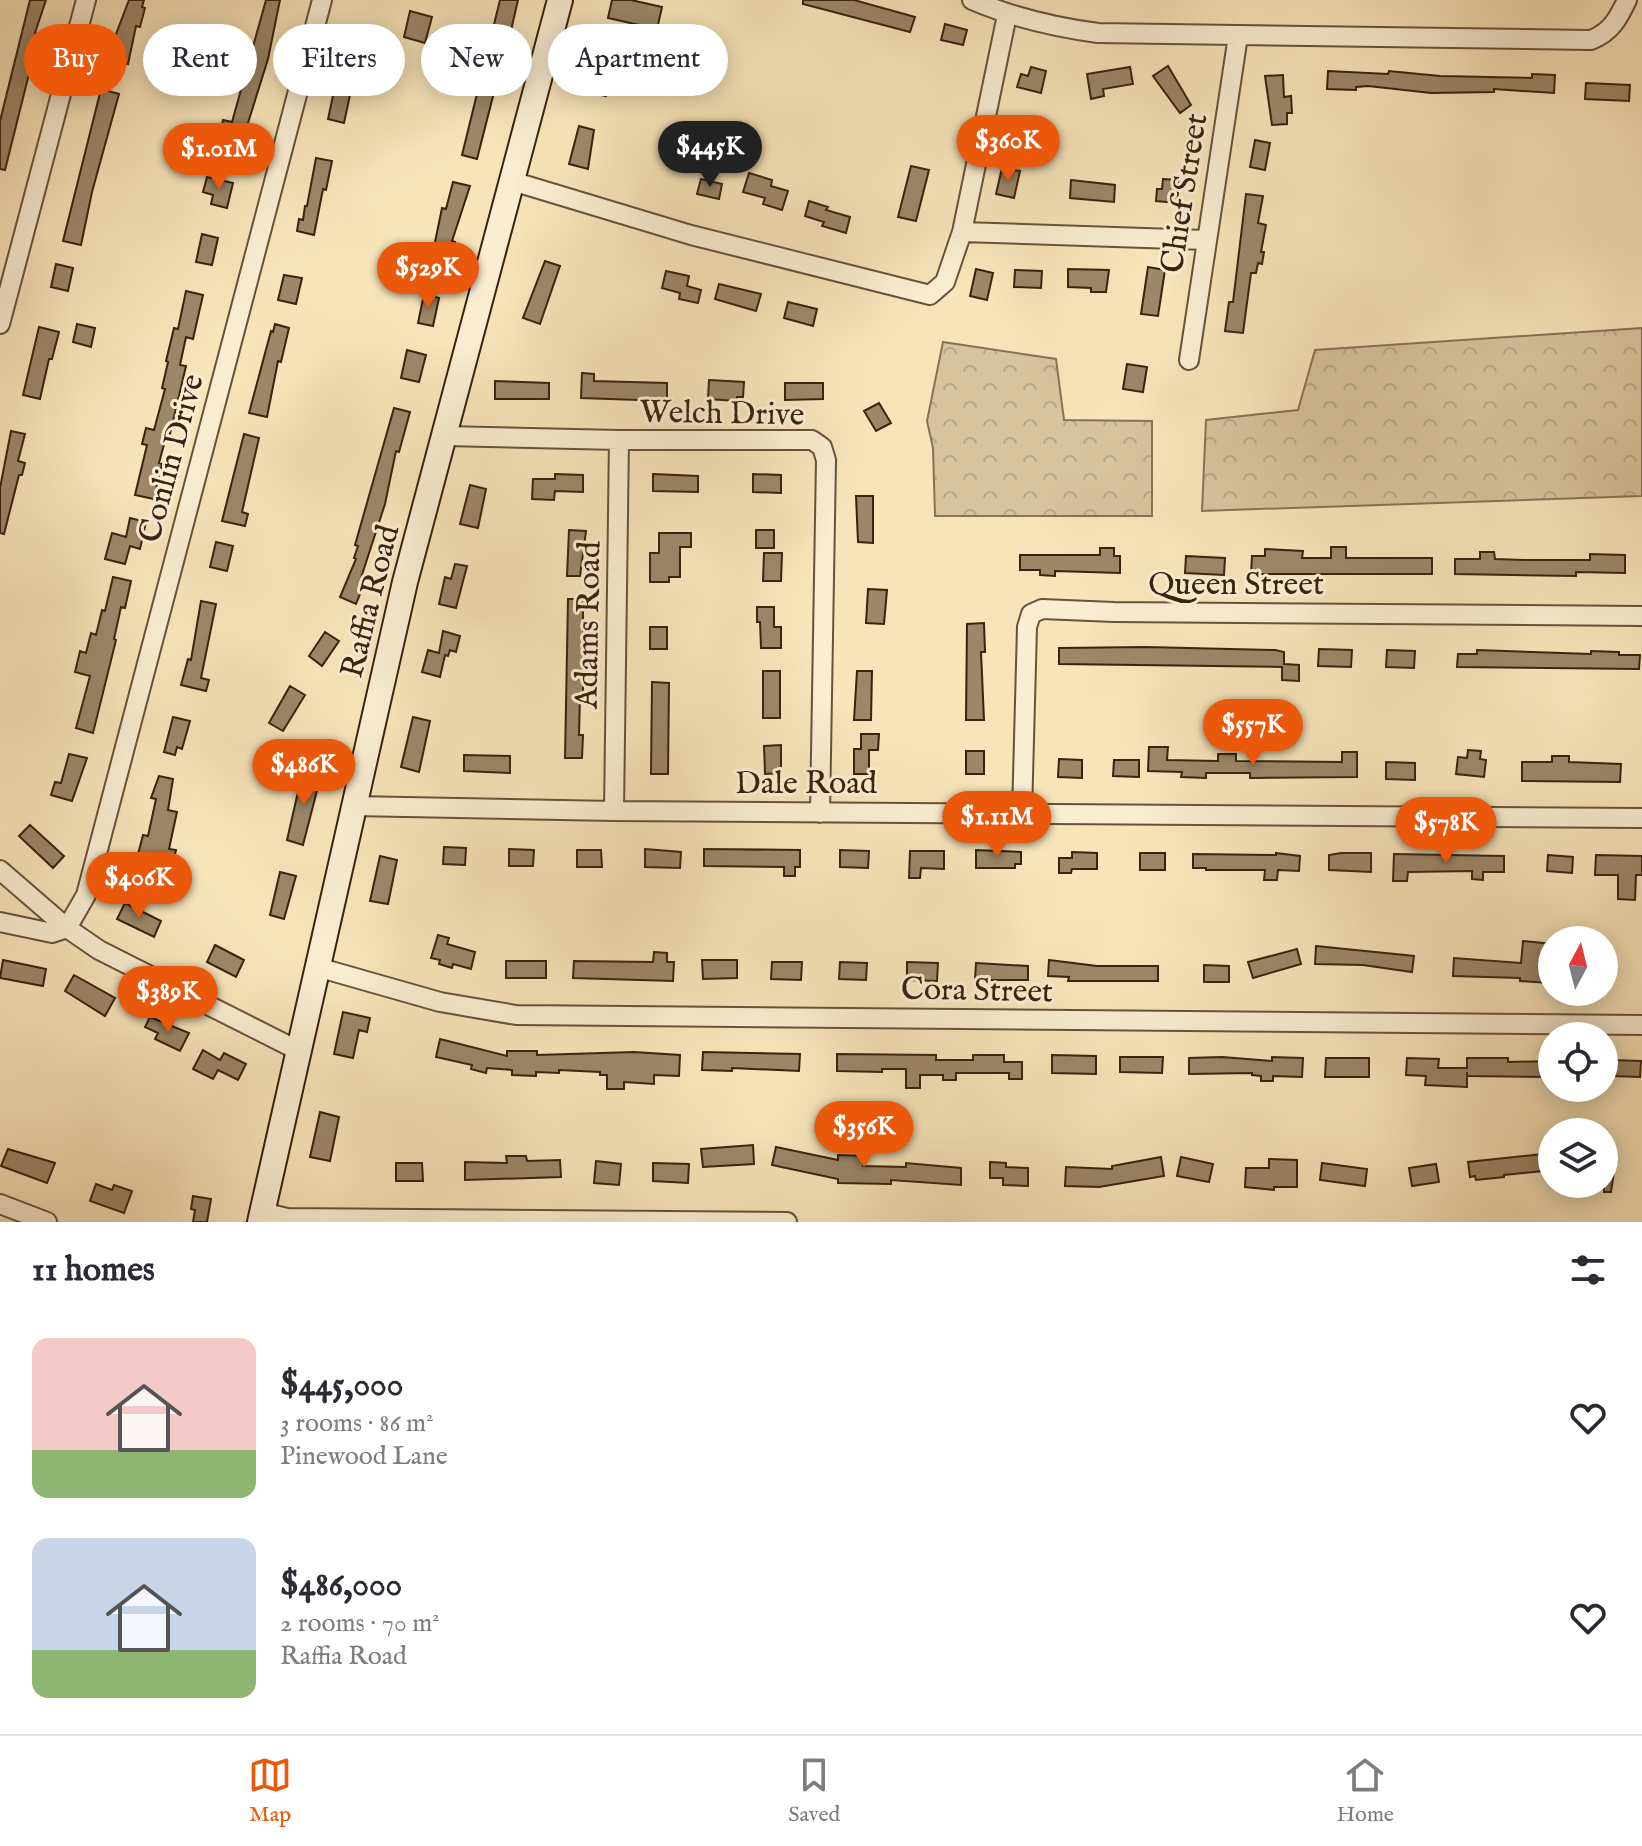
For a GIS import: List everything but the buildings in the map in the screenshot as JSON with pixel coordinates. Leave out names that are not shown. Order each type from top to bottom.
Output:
[{"type":"main road","name":"Raffia Road","points":[[261,1217],[405,582],[560,0]]},
{"type":"street","points":[[0,324],[86,0]]},
{"type":"street","name":"Conlin Drive","points":[[67,928],[86,895],[322,0]]},
{"type":"street","points":[[972,0],[1007,15],[1051,27],[1098,33],[1591,40],[1606,34],[1627,0]]},
{"type":"street","points":[[512,181],[691,235],[930,295],[945,282],[962,232],[1007,15]]},
{"type":"street","name":"Chief Street","points":[[1189,360],[1238,36]]},
{"type":"street","points":[[962,232],[1206,240]]},
{"type":"street","name":"Welch Drive","points":[[445,436],[812,440],[822,447],[826,460],[820,813]]},
{"type":"street","name":"Adams Road","points":[[614,811],[619,440]]},
{"type":"street","name":"Queen Street","points":[[1022,814],[1027,627],[1031,614],[1042,609],[1642,616]]},
{"type":"street","name":"Dale Road","points":[[353,806],[820,813],[1642,818]]},
{"type":"street","points":[[0,870],[67,928],[99,950],[299,1051]]},
{"type":"street","points":[[0,922],[52,933],[67,928]]},
{"type":"street","name":"Cora Street","points":[[317,967],[440,1002],[516,1015],[1642,1025]]},
{"type":"street","points":[[0,1204],[47,1222]]},
{"type":"street","points":[[261,1217],[787,1222]]},
{"type":"green space","points":[[1642,328],[1642,496],[1202,511],[1206,420],[1298,410],[1315,350]]},
{"type":"green space","points":[[943,342],[1056,359],[1064,420],[1152,421],[1152,516],[935,516],[933,448],[927,421]]}]
